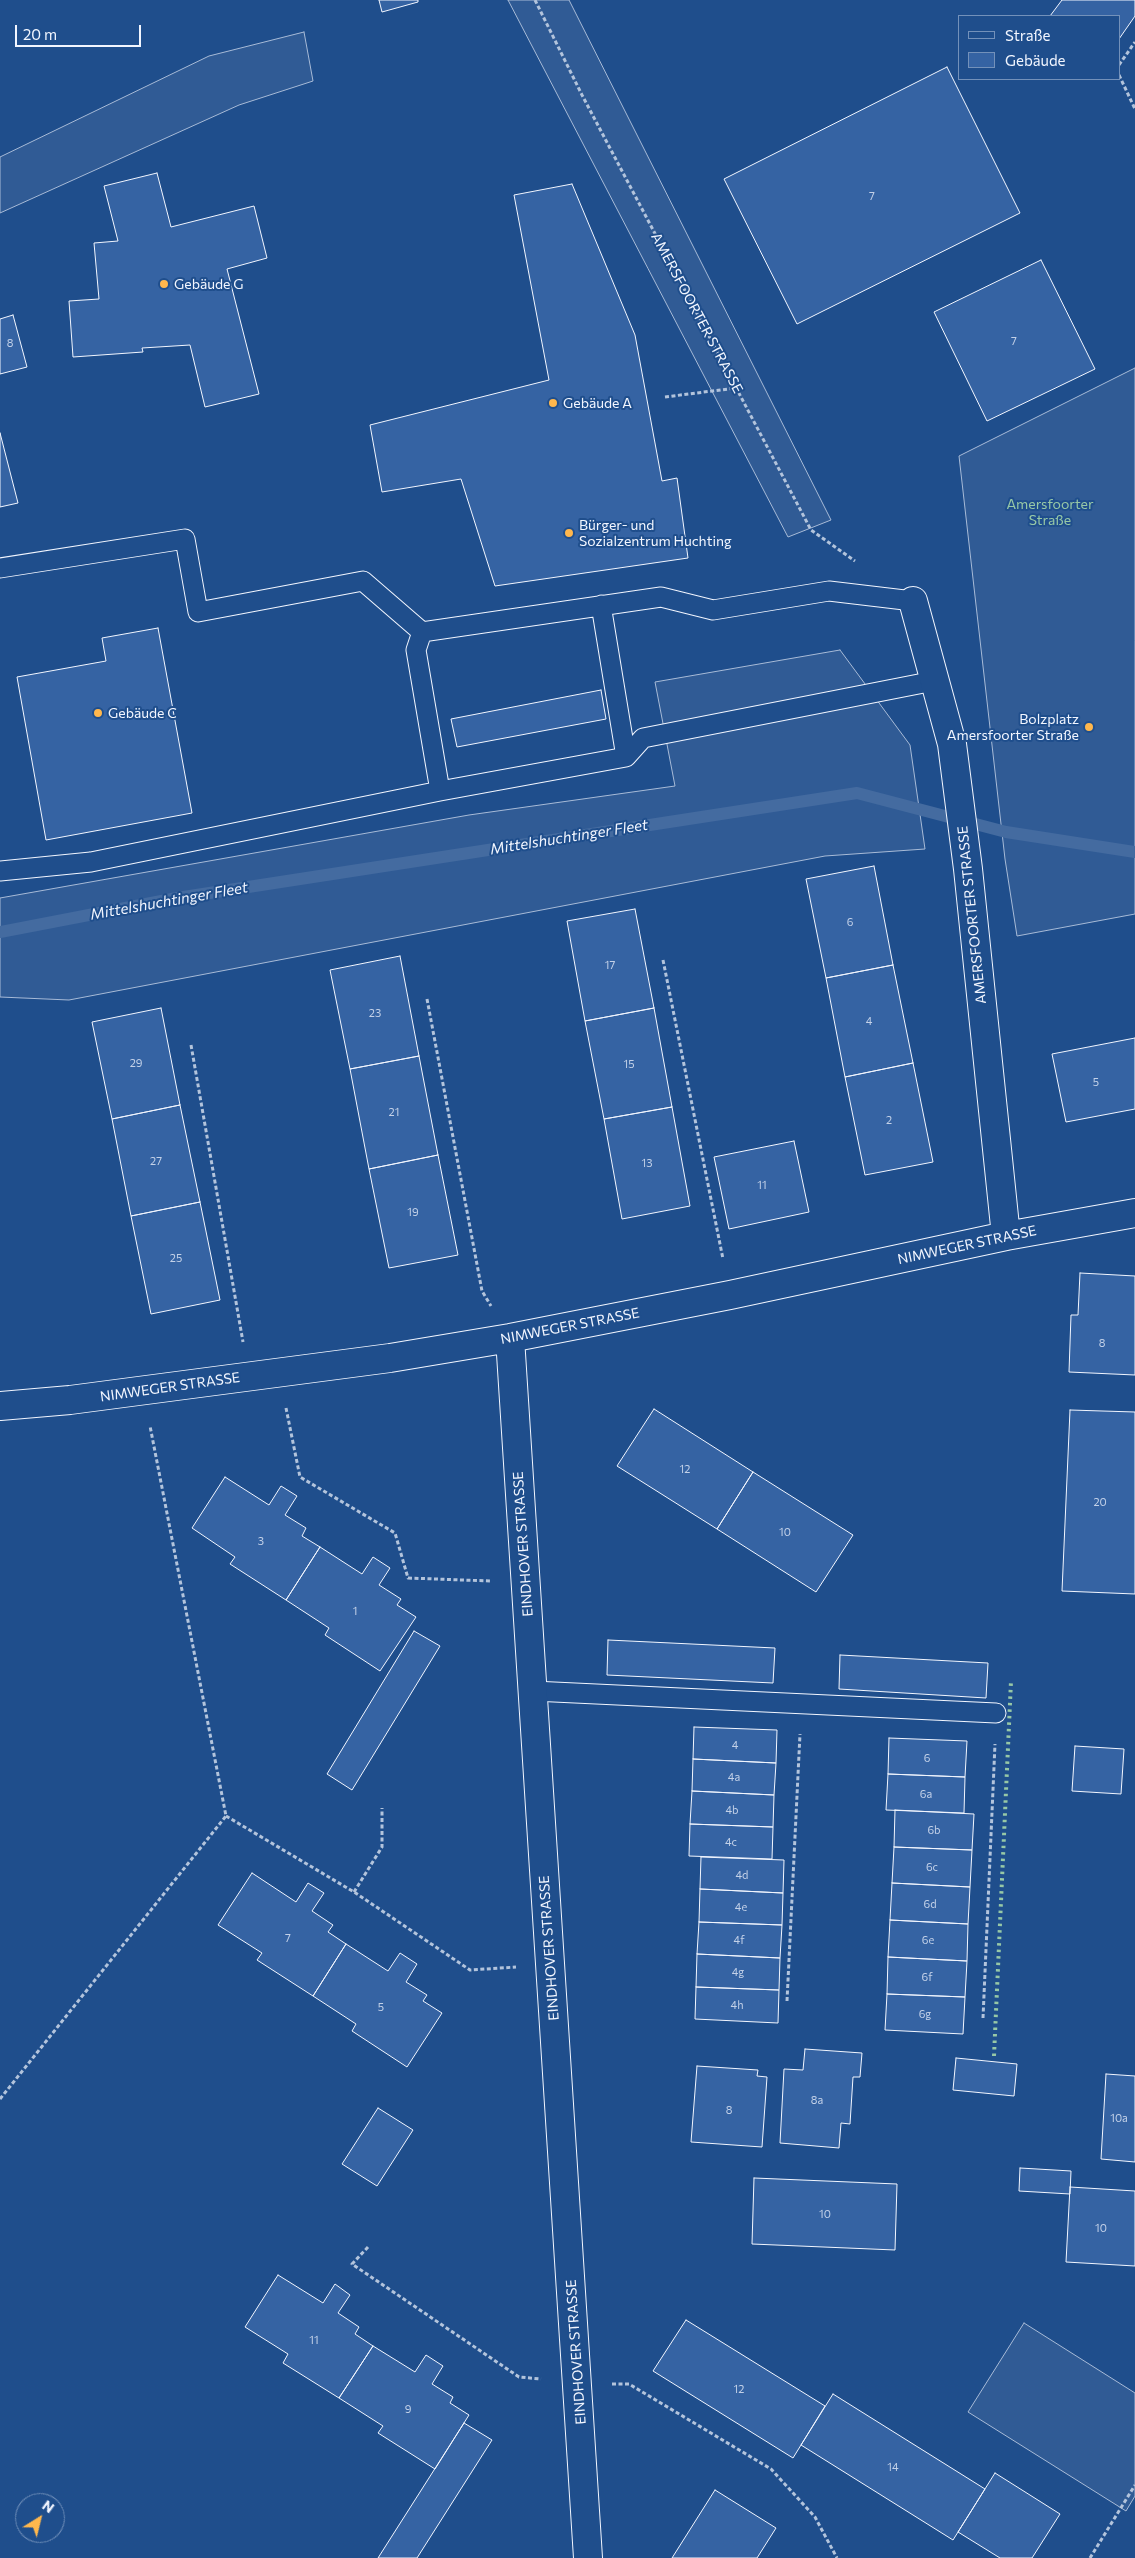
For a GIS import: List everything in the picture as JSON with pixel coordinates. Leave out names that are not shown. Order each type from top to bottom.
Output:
[{"type":"street","name":"AMERSFOORTER STRASSE","points":[[913,601],[952,744],[968,870],[1006,1236]]},
{"type":"street","name":"NIMWEGER STRASSE","points":[[0,1406],[70,1400],[280,1373],[390,1358],[510,1338],[730,1295],[1006,1236],[1135,1213]]},
{"type":"street","name":"EINDHOVER STRASSE","points":[[510,1338],[588,2558]]},
{"type":"lane","points":[[0,568],[185,539],[198,612],[363,581],[422,632],[661,597],[713,610],[829,591],[913,601]]},
{"type":"lane","points":[[601,606],[626,757]]},
{"type":"lane","points":[[422,632],[416,650],[440,791]]},
{"type":"lane","points":[[0,871],[91,862],[440,791],[626,757],[643,738],[934,681]]},
{"type":"lane","points":[[533,1691],[996,1713]]},
{"type":"path","name":"AMERSFOORTER STRASSE","points":[[534,0],[811,530],[858,563]]},
{"type":"path","points":[[1120,64],[1135,42]]},
{"type":"path","points":[[1120,77],[1135,109]]},
{"type":"path","points":[[664,397],[736,388]]},
{"type":"path","points":[[663,960],[730,1295]]},
{"type":"path","points":[[427,999],[482,1290],[510,1338]]},
{"type":"path","points":[[191,1045],[249,1376]]},
{"type":"path","points":[[280,1373],[300,1477],[394,1533],[408,1578],[525,1582]]},
{"type":"path","points":[[142,1391],[226,1816],[354,1892],[470,1970],[550,1966]]},
{"type":"path","points":[[787,2001],[801,1704]]},
{"type":"path","points":[[984,2018],[996,1713]]},
{"type":"path","points":[[354,1892],[382,1847],[382,1808]]},
{"type":"path","points":[[0,2099],[226,1816]]},
{"type":"path","points":[[368,2247],[352,2264],[519,2376],[578,2383],[629,2384],[771,2469],[815,2517],[837,2558]]},
{"type":"path","points":[[1090,2558],[1135,2484]]},
{"type":"shaded area","points":[[508,0],[569,0],[831,520],[788,537]]},
{"type":"shaded area","points":[[304,32],[313,81],[239,105],[0,213],[0,157],[209,56]]},
{"type":"shaded area","name":"Amersfoorter Straße","points":[[1135,368],[1135,914],[1017,936],[1005,859],[959,456]]},
{"type":"shaded area","points":[[840,650],[910,745],[925,849],[825,856],[69,1000],[0,997],[0,898],[469,815],[675,786],[655,682]]},
{"type":"shaded area","points":[[1024,2323],[1135,2393],[1135,2496],[1126,2511],[968,2412]]},
{"type":"building","points":[[379,0],[418,0],[418,2],[382,12]]},
{"type":"building","points":[[1062,0],[1135,0],[1135,16],[1120,38],[1120,15],[1051,15]]},
{"type":"building","points":[[947,67],[1020,213],[797,324],[724,179]]},
{"type":"building","name":"Gebäude G","points":[[157,173],[171,227],[254,206],[267,258],[227,269],[259,394],[205,407],[190,345],[142,348],[143,352],[73,357],[69,301],[99,299],[94,243],[118,241],[104,186]]},
{"type":"building","name":"Gebäude A","points":[[572,184],[635,335],[662,481],[677,478],[688,558],[495,586],[461,479],[382,492],[370,425],[549,380],[514,195]]},
{"type":"building","points":[[1041,260],[1095,369],[987,421],[934,312]]},
{"type":"building","points":[[13,315],[27,367],[0,374],[0,319]]},
{"type":"building","points":[[0,433],[18,503],[0,507]]},
{"type":"building","name":"Gebäude C","points":[[158,628],[192,813],[46,840],[17,677],[106,661],[102,638]]},
{"type":"building","points":[[601,690],[606,719],[457,747],[451,719]]},
{"type":"building","points":[[874,866],[893,965],[826,978],[806,879]]},
{"type":"building","points":[[635,909],[654,1008],[585,1021],[567,921]]},
{"type":"building","points":[[400,956],[419,1056],[350,1069],[330,970]]},
{"type":"building","points":[[893,965],[913,1063],[845,1077],[826,978]]},
{"type":"building","points":[[161,1008],[180,1105],[112,1119],[92,1022]]},
{"type":"building","points":[[654,1008],[672,1107],[604,1119],[585,1021]]},
{"type":"building","points":[[1135,1038],[1135,1109],[1066,1122],[1052,1054]]},
{"type":"building","points":[[419,1056],[438,1155],[369,1169],[350,1069]]},
{"type":"building","points":[[913,1063],[933,1162],[865,1175],[845,1077]]},
{"type":"building","points":[[180,1105],[200,1202],[131,1216],[112,1119]]},
{"type":"building","points":[[672,1107],[690,1206],[622,1219],[604,1119]]},
{"type":"building","points":[[794,1141],[809,1212],[729,1229],[714,1157]]},
{"type":"building","points":[[438,1155],[458,1255],[389,1268],[369,1169]]},
{"type":"building","points":[[200,1202],[220,1300],[151,1314],[131,1216]]},
{"type":"building","points":[[1080,1273],[1135,1276],[1135,1375],[1069,1372],[1071,1315],[1078,1315]]},
{"type":"building","points":[[654,1409],[753,1472],[717,1529],[617,1466]]},
{"type":"building","points":[[1070,1410],[1135,1412],[1135,1594],[1062,1591]]},
{"type":"building","points":[[753,1472],[853,1535],[816,1592],[717,1529]]},
{"type":"building","points":[[225,1477],[269,1505],[281,1486],[297,1496],[285,1515],[306,1528],[302,1536],[320,1547],[286,1600],[230,1564],[235,1557],[192,1528]]},
{"type":"building","points":[[320,1547],[362,1574],[373,1557],[390,1568],[379,1585],[401,1599],[397,1605],[416,1617],[380,1671],[325,1635],[329,1628],[286,1600]]},
{"type":"building","points":[[414,1631],[440,1646],[352,1790],[327,1774]]},
{"type":"building","points":[[608,1640],[775,1648],[773,1683],[607,1675]]},
{"type":"building","points":[[840,1655],[988,1663],[986,1698],[839,1689]]},
{"type":"building","points":[[694,1727],[777,1730],[776,1763],[693,1759]]},
{"type":"building","points":[[889,1738],[967,1741],[965,1777],[888,1774]]},
{"type":"building","points":[[1075,1746],[1124,1749],[1121,1794],[1072,1791]]},
{"type":"building","points":[[693,1759],[776,1763],[774,1795],[692,1791]]},
{"type":"building","points":[[888,1774],[965,1777],[964,1813],[886,1810]]},
{"type":"building","points":[[692,1791],[774,1795],[773,1827],[690,1824]]},
{"type":"building","points":[[895,1810],[974,1814],[972,1850],[894,1847]]},
{"type":"building","points":[[690,1824],[773,1827],[772,1859],[689,1856]]},
{"type":"building","points":[[894,1847],[972,1850],[970,1887],[892,1883]]},
{"type":"building","points":[[701,1857],[784,1860],[783,1893],[700,1889]]},
{"type":"building","points":[[252,1873],[296,1902],[308,1883],[324,1893],[312,1911],[333,1925],[328,1932],[346,1944],[313,1996],[257,1960],[262,1953],[218,1925]]},
{"type":"building","points":[[892,1883],[970,1887],[968,1924],[890,1920]]},
{"type":"building","points":[[700,1889],[783,1893],[782,1925],[699,1922]]},
{"type":"building","points":[[890,1920],[968,1924],[967,1961],[888,1957]]},
{"type":"building","points":[[699,1922],[782,1925],[780,1958],[697,1954]]},
{"type":"building","points":[[346,1944],[388,1971],[400,1953],[417,1964],[406,1982],[427,1995],[423,2001],[442,2013],[407,2067],[352,2031],[356,2024],[313,1996]]},
{"type":"building","points":[[697,1954],[780,1958],[779,1990],[696,1987]]},
{"type":"building","points":[[888,1957],[967,1961],[965,1997],[887,1994]]},
{"type":"building","points":[[696,1987],[779,1990],[778,2023],[695,2019]]},
{"type":"building","points":[[887,1994],[965,1997],[963,2034],[885,2030]]},
{"type":"building","points":[[805,2049],[862,2053],[860,2077],[853,2077],[850,2124],[841,2123],[839,2148],[780,2143],[784,2069],[803,2070]]},
{"type":"building","points":[[956,2058],[1017,2064],[1014,2096],[953,2090]]},
{"type":"building","points":[[697,2066],[758,2070],[757,2076],[767,2077],[762,2147],[691,2142]]},
{"type":"building","points":[[1106,2074],[1135,2076],[1135,2162],[1101,2159]]},
{"type":"building","points":[[378,2108],[413,2130],[377,2186],[342,2164]]},
{"type":"building","points":[[1020,2168],[1071,2171],[1070,2194],[1019,2191]]},
{"type":"building","points":[[754,2178],[897,2184],[895,2250],[752,2244]]},
{"type":"building","points":[[1070,2187],[1135,2191],[1135,2266],[1066,2262]]},
{"type":"building","points":[[278,2275],[323,2303],[335,2284],[350,2295],[338,2313],[359,2327],[355,2334],[373,2346],[339,2398],[283,2363],[288,2354],[245,2327]]},
{"type":"building","points":[[686,2320],[825,2406],[793,2458],[653,2371]]},
{"type":"building","points":[[373,2346],[415,2372],[426,2355],[443,2366],[432,2384],[453,2397],[450,2403],[469,2415],[435,2469],[378,2433],[383,2426],[339,2398]]},
{"type":"building","points":[[833,2394],[985,2489],[953,2540],[801,2445]]},
{"type":"building","points":[[464,2423],[492,2440],[417,2558],[378,2558]]},
{"type":"building","points":[[995,2473],[1060,2514],[1032,2558],[1000,2558],[958,2532]]},
{"type":"building","points":[[715,2490],[776,2528],[757,2558],[672,2558]]},
{"type":"waterway","name":"Mittelshuchtinger Fleet","points":[[0,932],[177,898],[857,793],[1006,832],[1135,852]]},
{"type":"hedge","points":[[994,2056],[1011,1681]]},
{"type":"place","name":"Gebäude G","points":[[164,284]]},
{"type":"place","name":"Gebäude A","points":[[553,403]]},
{"type":"place","name":"Bürger- und Sozialzentrum Huchting","points":[[569,533]]},
{"type":"place","name":"Gebäude C","points":[[98,713]]},
{"type":"place","name":"Bolzplatz Amersfoorter Straße","points":[[1089,727]]}]
